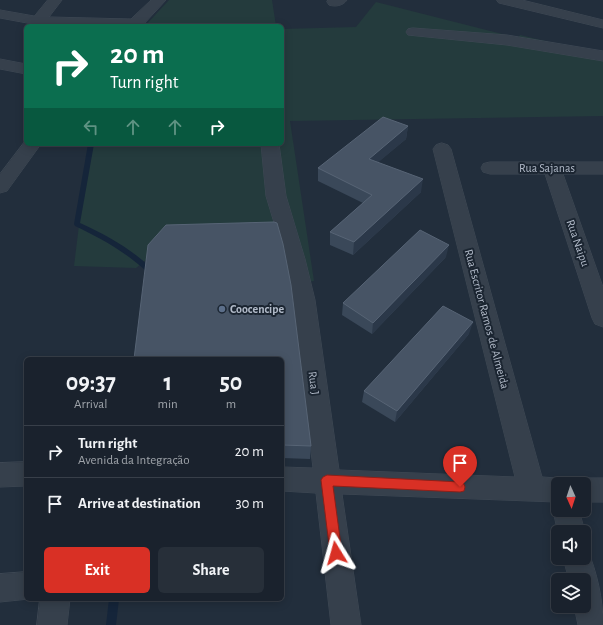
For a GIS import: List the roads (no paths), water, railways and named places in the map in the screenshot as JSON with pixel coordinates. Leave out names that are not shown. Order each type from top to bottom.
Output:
[{"type":"street","points":[[38,21],[55,0]]},
{"type":"street","points":[[136,24],[159,0]]},
{"type":"street","points":[[504,0],[546,5],[603,24]]},
{"type":"street","points":[[0,14],[38,21],[111,24]]},
{"type":"street","points":[[413,32],[507,40],[603,56]]},
{"type":"street","points":[[0,64],[24,69]]},
{"type":"street","points":[[0,187],[31,146]]},
{"type":"street","name":"Rua J","points":[[270,146],[276,196],[295,259],[304,300],[346,625]]},
{"type":"street","name":"Rua Escritor Ramos de Almeida","points":[[442,149],[532,490]]},
{"type":"street","name":"Rua Sajanas","points":[[490,168],[603,168]]},
{"type":"street","name":"Rua Naipu","points":[[552,168],[603,318]]},
{"type":"street","points":[[0,475],[24,474]]},
{"type":"street","points":[[284,479],[551,490]]},
{"type":"street","points":[[591,490],[603,490]]},
{"type":"street","points":[[0,588],[24,586]]},
{"type":"street","points":[[52,625],[55,601]]},
{"type":"street","points":[[590,613],[593,625]]},
{"type":"waterway","points":[[91,146],[77,224],[105,238],[132,255],[148,269],[147,274]]},
{"type":"waterway","points":[[111,625],[114,601]]},
{"type":"place","name":"Coocencipe","points":[[222,309]]}]
